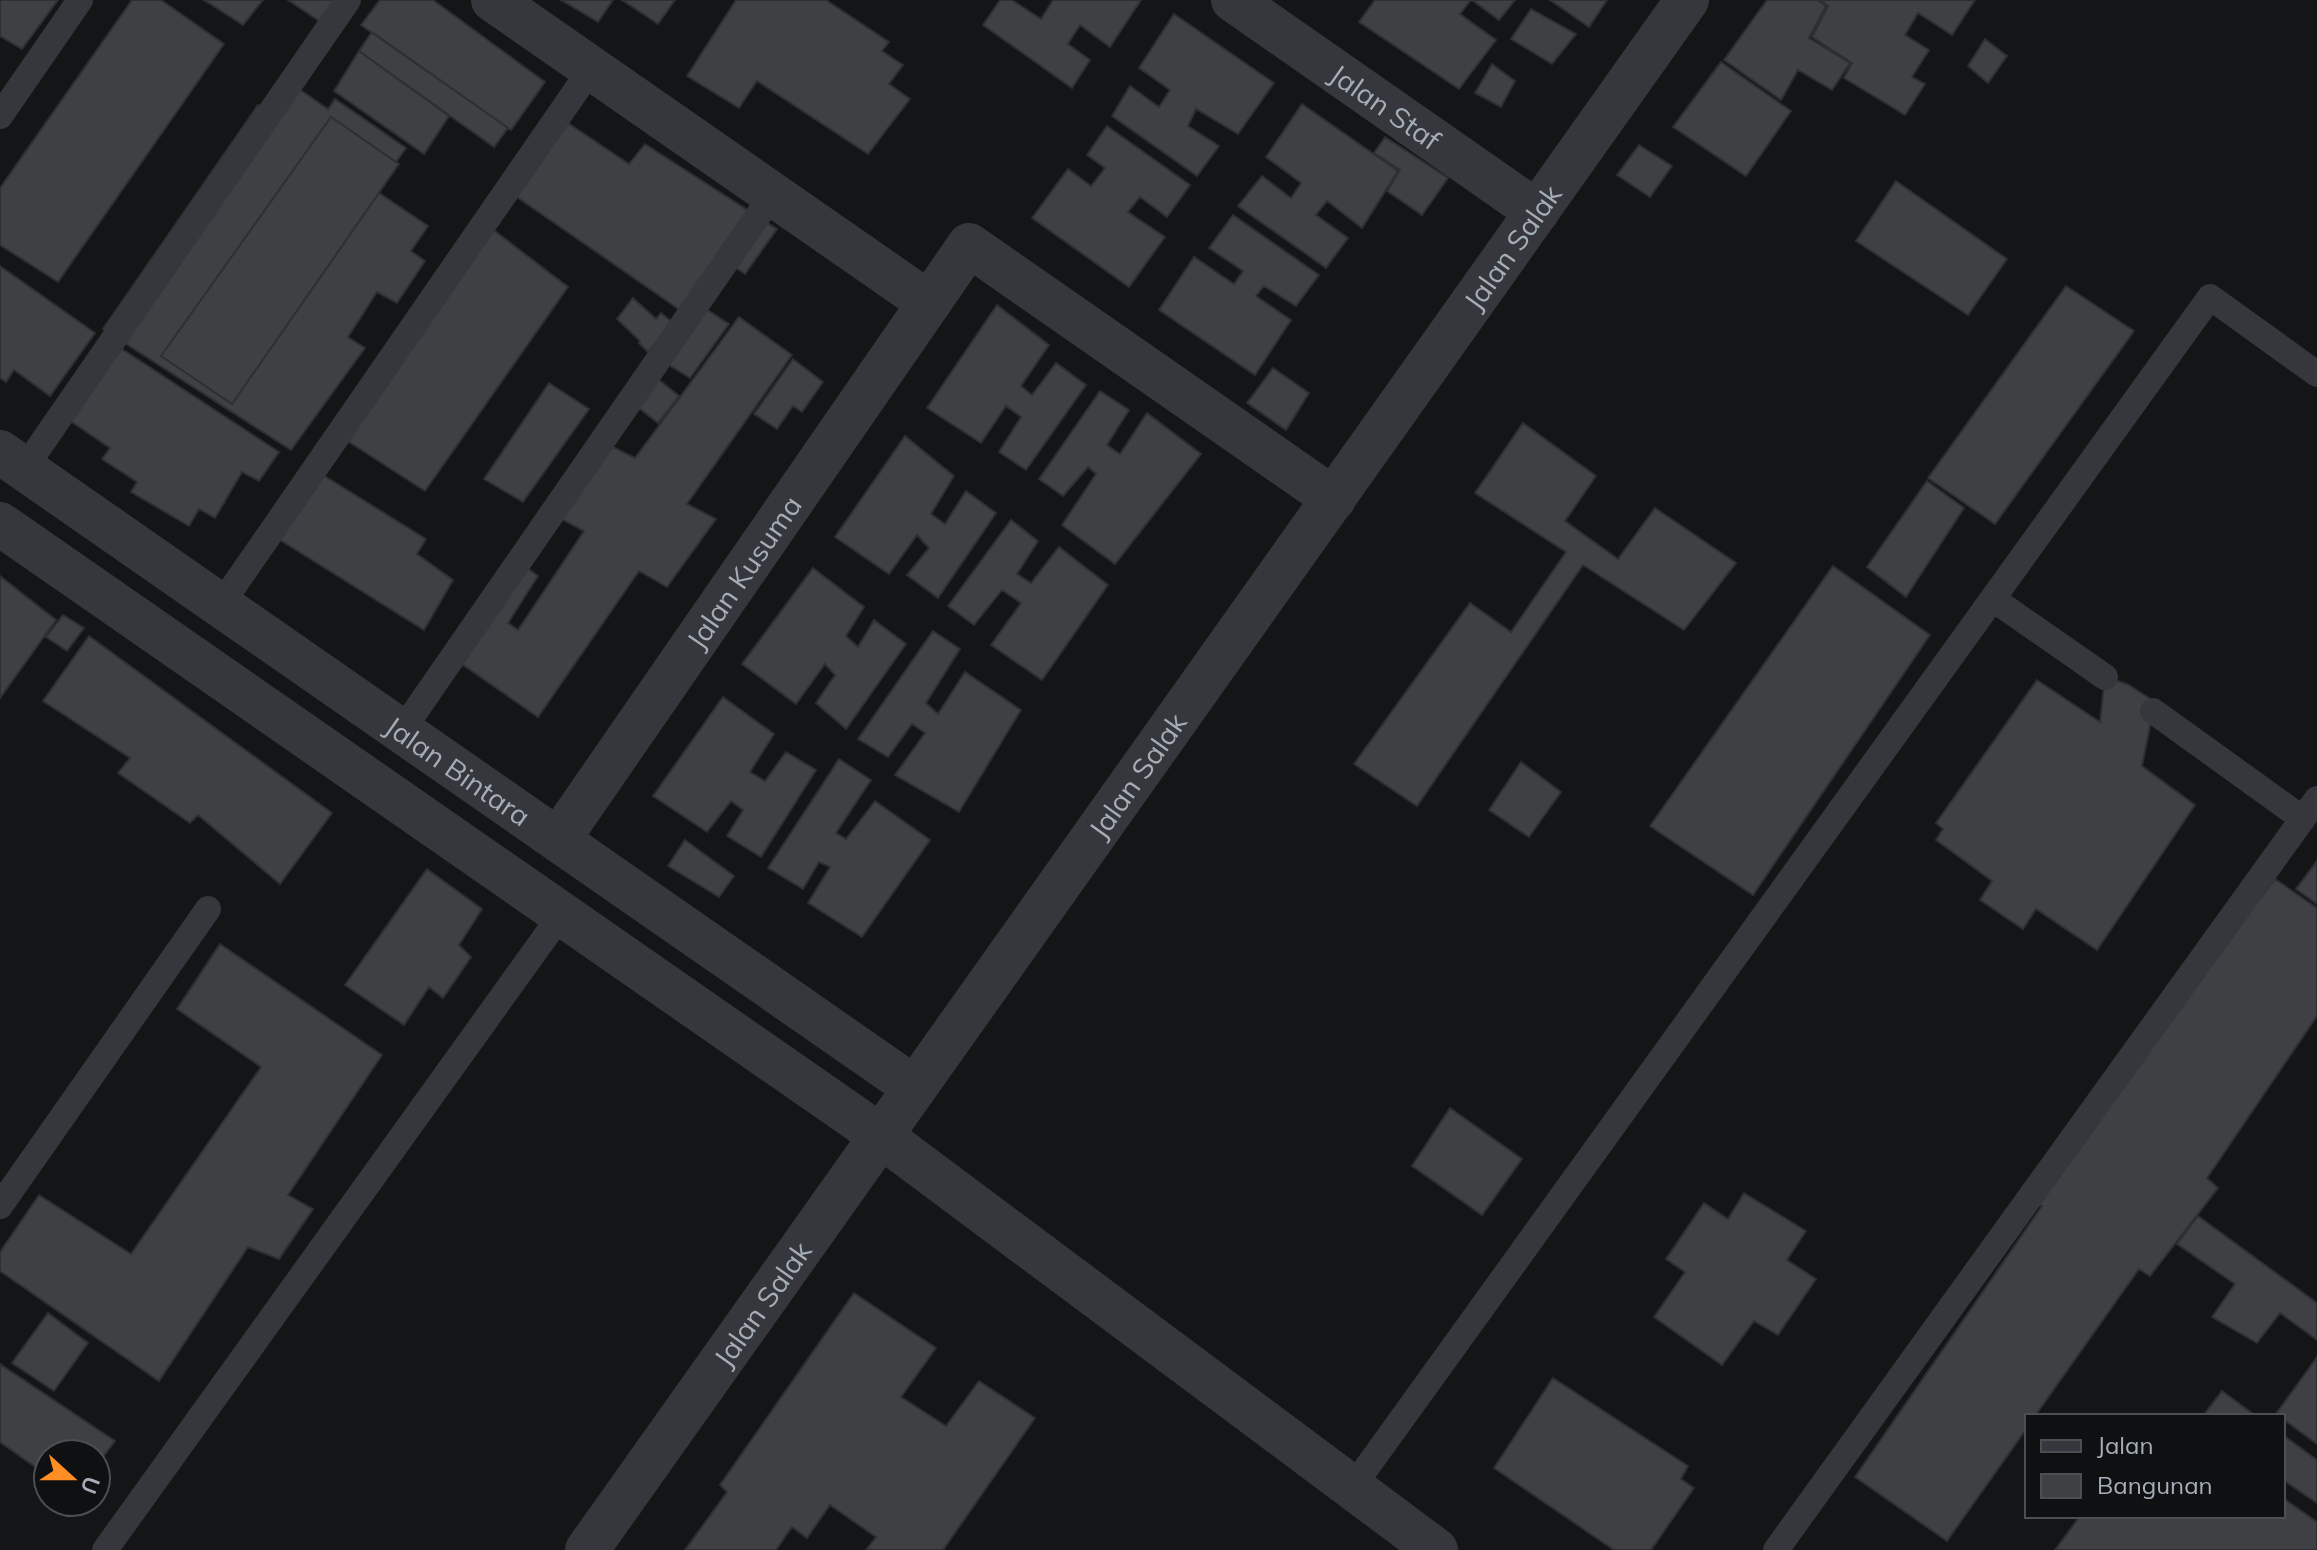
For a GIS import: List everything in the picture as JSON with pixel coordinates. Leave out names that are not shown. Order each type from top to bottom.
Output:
[{"type":"street","points":[[493,0],[929,303]]},
{"type":"street","name":"Jalan Staf","points":[[1233,0],[1537,212]]},
{"type":"street","name":"Jalan Salak","points":[[587,1550],[1687,0]]},
{"type":"street","name":"Jalan Kusuma","points":[[558,840],[969,245],[1334,499]]},
{"type":"street","name":"Jalan Bintara","points":[[12,461],[915,1088]]},
{"type":"street","points":[[0,524],[881,1136],[1436,1550]]},
{"type":"lane","points":[[0,116],[80,0]]},
{"type":"lane","points":[[12,461],[348,0]]},
{"type":"lane","points":[[220,606],[591,69]]},
{"type":"lane","points":[[401,732],[773,194]]},
{"type":"lane","points":[[1352,1488],[2210,297],[2317,374]]},
{"type":"lane","points":[[1993,599],[2105,677]]},
{"type":"lane","points":[[1776,1550],[2310,809],[2153,711]]},
{"type":"lane","points":[[0,1206],[208,909]]},
{"type":"lane","points":[[105,1550],[561,915]]},
{"type":"building","points":[[0,0],[58,0],[22,49],[0,36]]},
{"type":"building","points":[[132,0],[161,0],[224,44],[58,282],[0,245],[0,188]]},
{"type":"building","points":[[204,0],[263,0],[243,25]]},
{"type":"building","points":[[288,0],[339,0],[322,23]]},
{"type":"building","points":[[380,0],[433,0],[545,82],[511,130],[361,25]]},
{"type":"building","points":[[561,0],[613,0],[598,22]]},
{"type":"building","points":[[622,0],[675,0],[658,24]]},
{"type":"building","points":[[736,0],[826,0],[889,42],[882,51],[903,65],[889,84],[910,99],[868,154],[757,81],[739,108],[687,76]]},
{"type":"building","points":[[1000,0],[1012,0],[1041,19],[1053,0],[1141,0],[1110,47],[1080,25],[1068,44],[1090,60],[1072,88],[983,25]]},
{"type":"building","points":[[1375,0],[1471,0],[1460,14],[1496,40],[1459,89],[1359,22]]},
{"type":"building","points":[[1472,0],[1515,0],[1499,20]]},
{"type":"building","points":[[1550,0],[1607,0],[1589,27]]},
{"type":"building","points":[[1767,0],[1817,0],[1826,6],[1809,38],[1850,63],[1832,90],[1798,70],[1781,100],[1724,60]]},
{"type":"building","points":[[1820,0],[1975,0],[1952,35],[1918,13],[1905,35],[1929,50],[1912,77],[1925,84],[1905,115],[1844,78],[1852,63],[1812,37],[1828,6]]},
{"type":"building","points":[[1531,9],[1576,34],[1552,64],[1511,39]]},
{"type":"building","points":[[1174,14],[1274,83],[1238,134],[1196,109],[1188,126],[1219,146],[1197,176],[1112,116],[1130,86],[1159,107],[1170,90],[1139,68]]},
{"type":"building","points":[[372,32],[508,128],[494,147],[359,51]]},
{"type":"building","points":[[1985,39],[2007,56],[1988,83],[1968,66]]},
{"type":"building","points":[[359,51],[449,116],[424,154],[334,91]]},
{"type":"building","points":[[1721,62],[1791,111],[1746,176],[1673,127]]},
{"type":"building","points":[[1492,64],[1515,81],[1501,107],[1475,93]]},
{"type":"building","points":[[299,89],[328,109],[335,99],[406,148],[396,162],[331,117],[161,356],[232,404],[379,193],[428,226],[411,251],[425,261],[397,303],[377,292],[348,337],[365,348],[291,450],[103,329],[258,105],[276,119]]},
{"type":"building","points":[[1302,104],[1398,171],[1362,228],[1327,201],[1316,215],[1348,238],[1326,268],[1238,206],[1262,176],[1291,198],[1301,183],[1266,157]]},
{"type":"building","points":[[331,117],[399,164],[232,404],[161,356]]},
{"type":"building","points":[[565,121],[629,164],[645,144],[777,229],[745,274],[728,263],[680,310],[514,195]]},
{"type":"building","points":[[1107,126],[1190,185],[1167,217],[1140,197],[1128,212],[1165,237],[1129,287],[1032,218],[1068,169],[1091,186],[1105,168],[1087,155]]},
{"type":"building","points":[[1385,137],[1448,178],[1422,215],[1387,191],[1400,170],[1374,153]]},
{"type":"building","points":[[1639,145],[1672,166],[1650,197],[1617,175]]},
{"type":"building","points":[[1896,181],[2007,259],[1968,315],[1856,241]]},
{"type":"building","points":[[1233,215],[1319,275],[1296,306],[1264,286],[1256,296],[1291,320],[1255,375],[1159,310],[1194,257],[1234,284],[1243,271],[1209,248]]},
{"type":"building","points":[[491,228],[568,287],[425,491],[346,440]]},
{"type":"building","points":[[0,266],[95,333],[50,396],[14,370],[6,382],[0,378]]},
{"type":"building","points":[[2066,286],[2134,331],[1995,524],[1928,478]]},
{"type":"building","points":[[633,298],[656,319],[661,313],[673,323],[648,352],[617,319]]},
{"type":"building","points":[[694,301],[729,324],[690,378],[649,353]]},
{"type":"building","points":[[997,305],[1049,345],[1021,386],[1032,395],[1056,363],[1086,385],[1026,470],[999,452],[1021,417],[1006,406],[981,443],[927,408]]},
{"type":"building","points":[[739,317],[792,355],[687,504],[716,519],[667,587],[639,571],[538,717],[450,656],[512,557],[538,576],[508,623],[518,630],[584,531],[556,516],[611,446],[635,458]]},
{"type":"building","points":[[116,345],[279,452],[259,481],[242,472],[215,518],[199,509],[189,526],[131,492],[137,482],[102,459],[110,448],[66,418]]},
{"type":"building","points":[[793,359],[823,382],[802,412],[793,406],[777,429],[754,414]]},
{"type":"building","points":[[1273,368],[1309,393],[1286,430],[1247,403]]},
{"type":"building","points":[[648,371],[679,396],[658,423],[630,401]]},
{"type":"building","points":[[549,383],[589,409],[523,502],[484,479]]},
{"type":"building","points":[[1100,391],[1129,410],[1107,445],[1120,454],[1147,413],[1201,454],[1115,564],[1062,525],[1096,474],[1088,467],[1063,496],[1039,479]]},
{"type":"building","points":[[1523,423],[1596,476],[1565,521],[1618,559],[1655,508],[1736,563],[1684,630],[1583,565],[1417,806],[1354,764],[1470,603],[1511,632],[1566,552],[1475,493]]},
{"type":"building","points":[[905,436],[954,476],[931,514],[945,524],[966,491],[996,513],[938,598],[907,575],[929,548],[917,535],[889,574],[835,537]]},
{"type":"building","points":[[323,475],[426,539],[417,554],[453,580],[424,630],[277,538]]},
{"type":"building","points":[[1927,481],[1964,508],[1906,597],[1867,567]]},
{"type":"building","points":[[1011,520],[1038,541],[1017,574],[1031,583],[1059,547],[1108,585],[1042,680],[991,645],[1021,603],[1002,590],[974,625],[948,606]]},
{"type":"building","points":[[1833,566],[1930,635],[1753,895],[1650,826]]},
{"type":"building","points":[[813,568],[864,607],[846,636],[858,647],[874,620],[906,644],[846,729],[816,703],[835,675],[825,664],[796,704],[742,664]]},
{"type":"building","points":[[0,576],[56,620],[0,698]]},
{"type":"building","points":[[63,615],[84,628],[67,651],[46,637]]},
{"type":"building","points":[[933,631],[960,649],[926,703],[938,714],[965,672],[1021,710],[959,812],[895,775],[925,733],[912,724],[888,757],[858,739]]},
{"type":"building","points":[[89,636],[332,813],[280,884],[198,815],[190,823],[118,773],[130,758],[43,701]]},
{"type":"building","points":[[2105,677],[2127,684],[2176,715],[2153,711],[2142,766],[2195,805],[2097,950],[2036,909],[2023,929],[1980,900],[1992,881],[1936,840],[1943,829],[1936,823],[2037,680],[2100,722]]},
{"type":"building","points":[[723,697],[774,734],[750,772],[765,781],[786,752],[816,770],[761,857],[727,836],[743,810],[731,801],[707,832],[653,796]]},
{"type":"building","points":[[839,759],[871,780],[836,833],[846,839],[875,801],[930,840],[862,937],[808,903],[830,867],[819,862],[803,889],[768,868]]},
{"type":"building","points":[[1521,762],[1561,792],[1529,837],[1489,810]]},
{"type":"building","points":[[685,840],[734,876],[719,897],[668,866]]},
{"type":"building","points":[[2317,861],[2317,904],[2296,889]]},
{"type":"building","points":[[427,869],[482,909],[459,945],[471,957],[443,998],[429,987],[404,1025],[345,985]]},
{"type":"building","points":[[2275,879],[2317,908],[2317,1016],[2207,1178],[2218,1188],[2150,1276],[2139,1269],[2036,1414],[2025,1414],[2025,1431],[1947,1541],[1855,1477],[2042,1206],[2030,1197]]},
{"type":"building","points":[[220,944],[382,1055],[288,1195],[313,1209],[279,1259],[248,1247],[159,1381],[0,1271],[0,1252],[39,1195],[131,1254],[261,1067],[177,1009]]},
{"type":"building","points":[[1450,1108],[1522,1159],[1482,1215],[1412,1166]]},
{"type":"building","points":[[1744,1193],[1806,1231],[1787,1260],[1816,1279],[1778,1335],[1754,1321],[1722,1365],[1654,1317],[1685,1272],[1666,1259],[1704,1203],[1728,1219]]},
{"type":"building","points":[[2198,1216],[2317,1303],[2317,1340],[2280,1313],[2257,1343],[2212,1317],[2235,1284],[2177,1244]]},
{"type":"building","points":[[854,1293],[936,1348],[901,1397],[946,1426],[979,1381],[1035,1418],[943,1550],[866,1550],[876,1537],[830,1505],[807,1538],[792,1527],[776,1550],[685,1550],[727,1492],[720,1485]]},
{"type":"building","points":[[48,1313],[88,1343],[54,1391],[12,1363]]},
{"type":"building","points":[[2317,1357],[2317,1444],[2285,1420],[2285,1414],[2276,1414]]},
{"type":"building","points":[[0,1364],[111,1438],[32,1438],[32,1465],[0,1442]]},
{"type":"building","points":[[1553,1378],[1688,1466],[1681,1479],[1694,1488],[1651,1550],[1614,1550],[1494,1468]]},
{"type":"building","points":[[2222,1391],[2253,1414],[2205,1414]]},
{"type":"building","points":[[2285,1436],[2317,1460],[2317,1503],[2285,1481]]},
{"type":"building","points":[[2285,1499],[2317,1522],[2317,1550],[2055,1550],[2079,1518],[2285,1518]]}]
